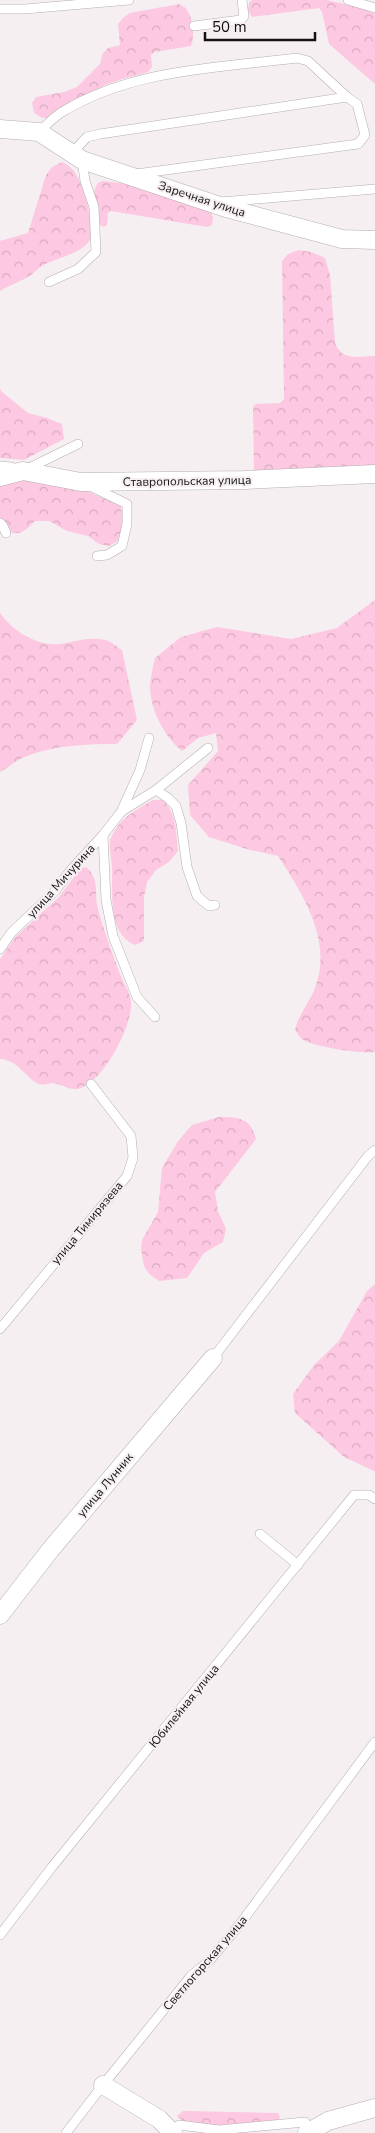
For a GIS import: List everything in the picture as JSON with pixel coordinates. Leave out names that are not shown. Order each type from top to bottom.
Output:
[{"type":"street","points":[[0,129],[39,132]]},
{"type":"street","name":"Заречная улица","points":[[39,132],[77,157],[210,203],[342,239],[375,240]]},
{"type":"street","name":"Ставропольская улица","points":[[0,476],[24,471],[81,482],[244,480],[375,474]]},
{"type":"street","name":"улица Лунник","points":[[0,1615],[51,1549],[213,1358]]},
{"type":"street","points":[[103,2085],[159,2119],[173,2133]]},
{"type":"street","points":[[309,2131],[328,2121],[375,2108]]},
{"type":"lane","points":[[0,9],[129,0]]},
{"type":"lane","points":[[194,26],[241,20],[244,16],[242,0]]},
{"type":"lane","points":[[348,0],[375,8]]},
{"type":"lane","points":[[39,132],[61,112],[104,90],[120,85],[159,75],[297,58],[308,61],[357,104],[365,135],[358,144],[129,175]]},
{"type":"lane","points":[[49,282],[78,269],[96,252],[94,207],[77,157],[87,137],[348,97]]},
{"type":"lane","points":[[210,203],[375,189]]},
{"type":"lane","points":[[0,466],[24,471],[78,444]]},
{"type":"lane","points":[[81,482],[128,504],[127,524],[122,546],[107,555],[97,556]]},
{"type":"lane","points":[[0,523],[6,533]]},
{"type":"lane","points":[[121,812],[140,770],[149,738]]},
{"type":"lane","points":[[121,812],[156,790],[208,748]]},
{"type":"lane","points":[[156,790],[176,806],[181,823],[187,867],[196,896],[210,906],[215,905]]},
{"type":"lane","name":"улица Мичурина","points":[[0,949],[11,932],[55,891],[121,812]]},
{"type":"lane","points":[[103,835],[106,900],[113,936],[137,997],[155,1017]]},
{"type":"lane","name":"улица Тимирязева","points":[[0,1329],[127,1176],[133,1158],[131,1136],[91,1084]]},
{"type":"lane","points":[[213,1358],[368,1156],[375,1150]]},
{"type":"lane","name":"Юбилейная улица","points":[[0,1935],[52,1867],[354,1496],[369,1495],[375,1499]]},
{"type":"lane","points":[[260,1534],[298,1565]]},
{"type":"lane","name":"Светлогорская улица","points":[[66,2133],[191,1976],[211,1959],[240,1924],[375,1742]]},
{"type":"lane","points":[[173,2133],[179,2125],[218,2130],[305,2122],[309,2131]]},
{"type":"green space","points":[[252,0],[327,0],[375,11],[375,84],[329,44],[322,12],[319,8],[252,17],[248,10],[249,3]]},
{"type":"green space","points":[[179,4],[188,12],[192,22],[191,46],[155,52],[151,55],[152,67],[148,72],[103,86],[59,109],[48,118],[42,118],[34,113],[32,103],[36,97],[64,92],[77,87],[100,64],[103,53],[108,48],[120,45],[118,24],[124,17],[130,13]]},
{"type":"green space","points":[[62,162],[74,171],[81,185],[90,216],[91,237],[88,243],[77,251],[47,263],[31,275],[0,291],[0,241],[28,233],[46,175],[52,167]]},
{"type":"green space","points":[[102,181],[128,184],[211,212],[213,218],[212,225],[207,227],[111,211],[108,213],[107,225],[104,227],[100,225],[94,192],[97,184]]},
{"type":"green space","points":[[299,250],[311,252],[325,258],[330,275],[335,343],[338,349],[351,357],[375,356],[375,466],[254,471],[253,407],[256,404],[280,403],[284,399],[282,261],[288,254]]},
{"type":"green space","points":[[0,388],[1,391],[28,413],[62,424],[64,439],[24,460],[0,458]]},
{"type":"green space","points":[[21,477],[80,488],[121,506],[123,523],[118,541],[109,546],[99,544],[88,536],[67,531],[49,521],[35,521],[22,532],[12,533],[7,524],[0,518],[0,482]]},
{"type":"green space","points":[[375,600],[375,1052],[360,1052],[307,1042],[295,1030],[299,1018],[314,991],[320,968],[320,951],[312,917],[305,901],[278,856],[250,850],[209,837],[190,815],[188,785],[218,751],[216,733],[198,738],[182,751],[169,738],[159,722],[152,704],[150,685],[155,658],[181,637],[217,627],[291,639],[337,628]]},
{"type":"green space","points":[[0,613],[18,631],[42,643],[59,644],[99,639],[105,640],[122,650],[137,720],[117,744],[49,749],[24,757],[0,772]]},
{"type":"green space","points":[[153,800],[162,800],[171,810],[175,823],[178,851],[169,862],[156,870],[147,882],[144,897],[144,941],[135,945],[126,939],[120,931],[113,911],[110,841],[114,831],[123,820]]},
{"type":"green space","points":[[86,867],[95,881],[100,917],[121,977],[130,995],[130,1012],[127,1025],[114,1053],[106,1066],[87,1085],[74,1089],[55,1083],[42,1085],[32,1080],[16,1065],[0,1059],[0,959],[15,937],[59,897],[80,869]]},
{"type":"green space","points":[[219,1117],[233,1117],[243,1120],[251,1127],[256,1139],[215,1192],[218,1211],[226,1229],[223,1242],[204,1253],[187,1278],[159,1281],[149,1274],[144,1266],[141,1249],[142,1240],[158,1212],[162,1168],[178,1141],[192,1125]]},
{"type":"green space","points":[[375,1284],[374,1471],[344,1457],[295,1413],[293,1394],[314,1365],[339,1341],[367,1291]]},
{"type":"green space","points":[[183,2111],[278,2113],[280,2116],[274,2124],[238,2128],[193,2124],[177,2116]]}]
